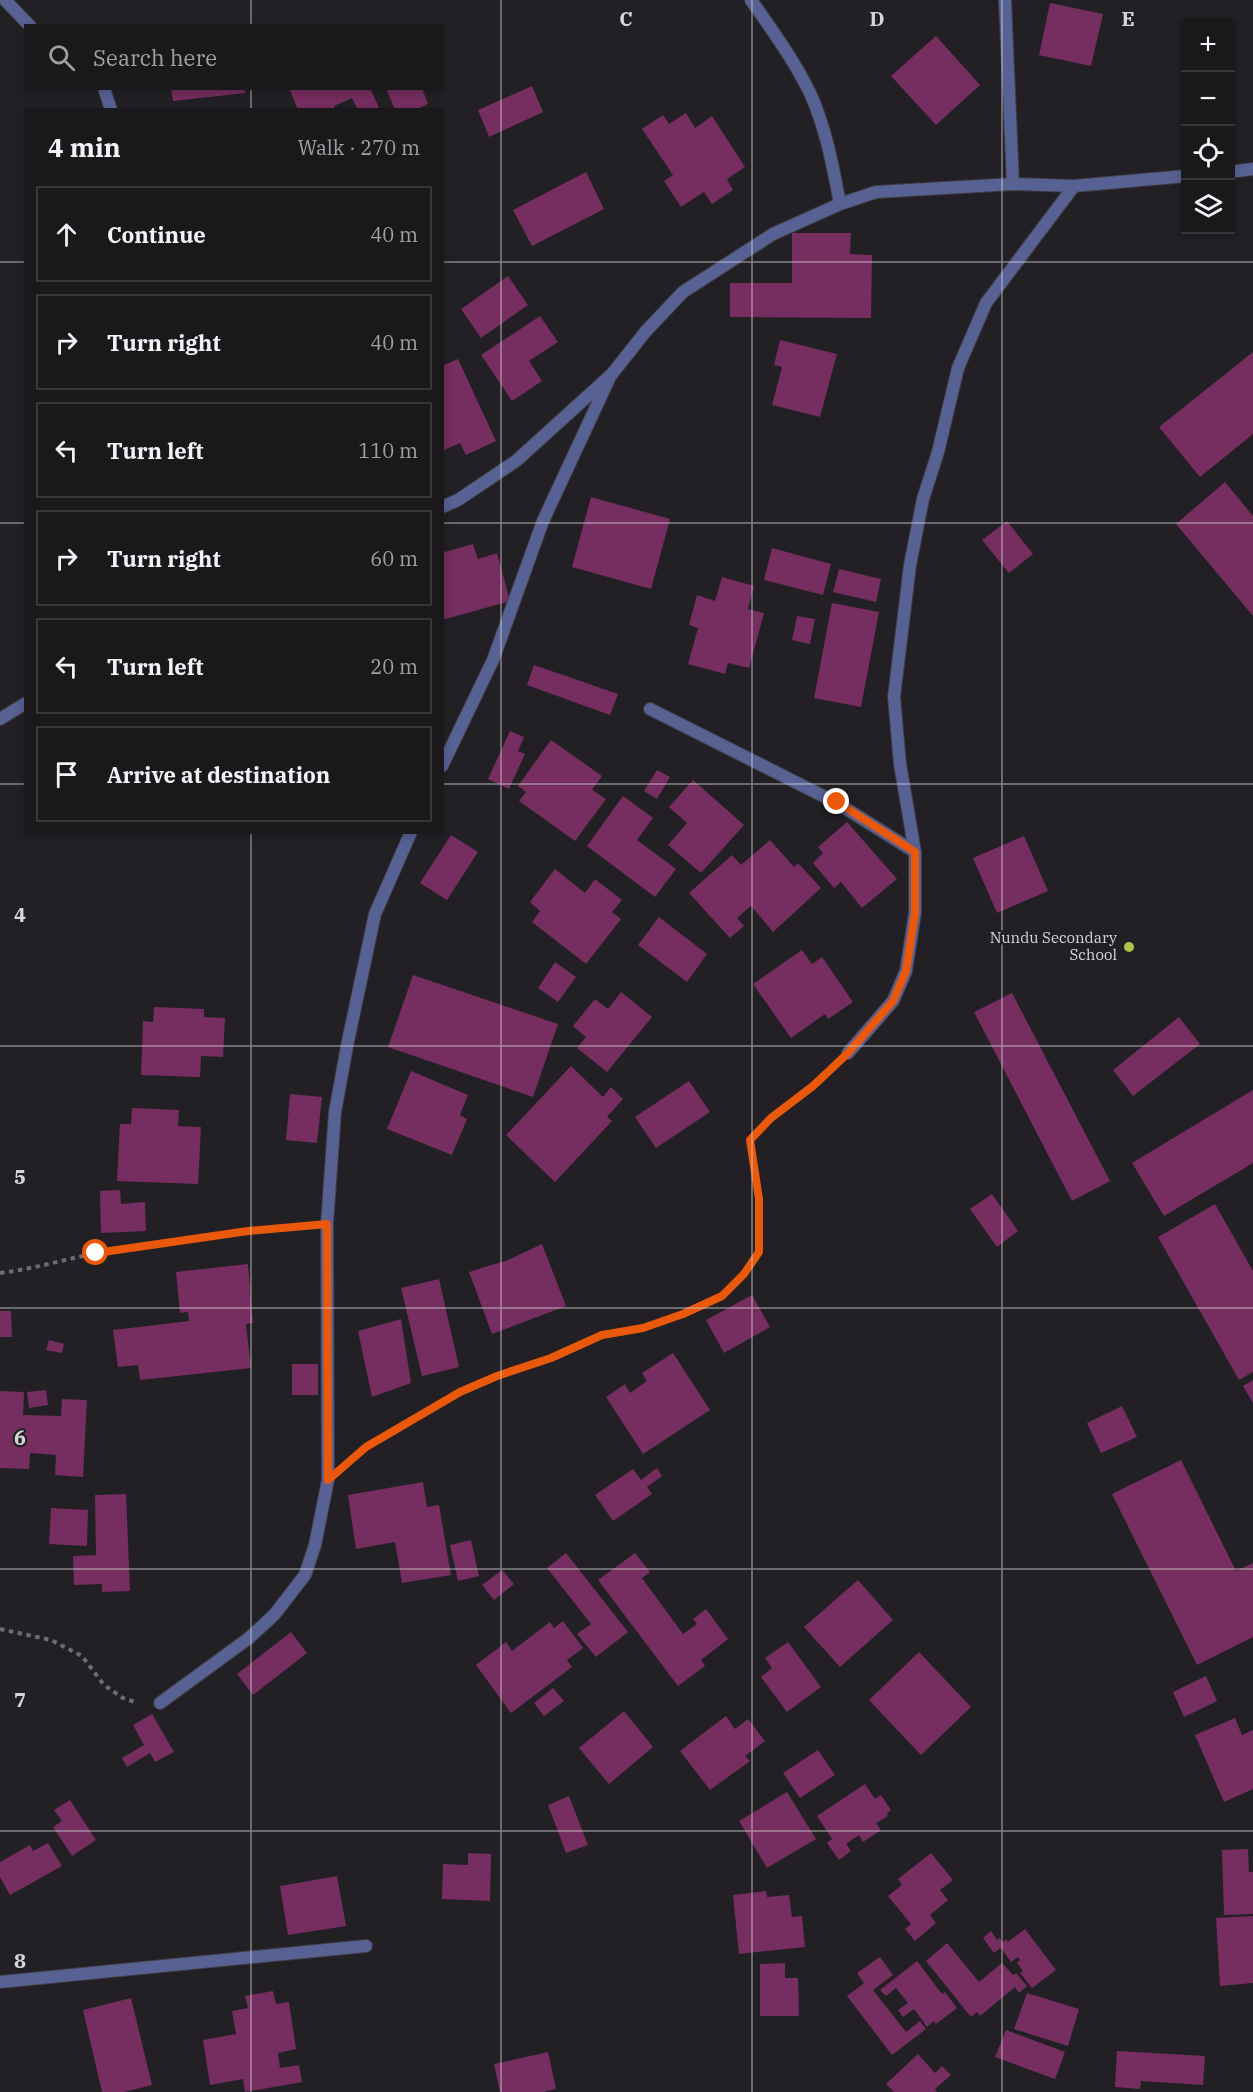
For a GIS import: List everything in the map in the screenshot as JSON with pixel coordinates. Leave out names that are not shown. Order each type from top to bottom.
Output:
[{"type":"street","points":[[5,0],[28,24]]},
{"type":"street","points":[[751,0],[783,46],[810,94],[830,151],[840,204]]},
{"type":"street","points":[[1005,0],[1013,184]]},
{"type":"street","points":[[105,90],[110,108]]},
{"type":"street","points":[[1235,171],[1253,169]]},
{"type":"street","points":[[444,506],[458,500],[516,460],[612,374],[646,331],[683,292],[773,234],[840,204],[876,192],[1013,184],[1074,186],[1181,176]]},
{"type":"street","points":[[848,1053],[893,1001],[906,971],[915,913],[915,852],[900,764],[894,697],[910,565],[923,499],[938,452],[958,368],[986,303],[1074,186]]},
{"type":"street","points":[[444,762],[493,660],[543,521],[612,374]]},
{"type":"street","points":[[0,719],[24,704]]},
{"type":"street","points":[[650,709],[837,802],[915,852]]},
{"type":"street","points":[[160,1703],[249,1638],[274,1616],[305,1575],[315,1545],[328,1480],[327,1224],[335,1112],[375,914],[410,834]]},
{"type":"street","points":[[0,1982],[366,1946]]},
{"type":"path","points":[[328,1480],[366,1447],[460,1392],[497,1376],[551,1358],[602,1335],[643,1328],[683,1314],[722,1296],[744,1274],[759,1252],[759,1199],[750,1140],[771,1118],[813,1086],[848,1053]]},
{"type":"path","points":[[0,1273],[28,1270],[96,1253],[248,1231],[327,1224]]},
{"type":"path","points":[[0,1629],[51,1640],[82,1656],[104,1684],[123,1698],[148,1706],[160,1703]]},
{"type":"building","points":[[1050,3],[1103,14],[1091,66],[1039,55]]},
{"type":"building","points":[[936,36],[980,85],[936,125],[891,76]]},
{"type":"building","points":[[532,86],[543,112],[489,137],[478,110]]},
{"type":"building","points":[[171,90],[245,90],[245,93],[173,101]]},
{"type":"building","points":[[290,90],[371,90],[379,108],[357,108],[352,98],[334,106],[334,108],[297,108]]},
{"type":"building","points":[[387,90],[423,90],[428,104],[419,108],[394,108]]},
{"type":"building","points":[[686,113],[695,128],[712,116],[745,167],[727,179],[733,190],[712,204],[704,192],[681,207],[664,181],[673,175],[642,129],[663,115],[669,124]]},
{"type":"building","points":[[586,172],[604,209],[532,246],[513,210]]},
{"type":"building","points":[[792,233],[851,233],[850,254],[872,255],[871,318],[730,317],[730,283],[792,283]]},
{"type":"building","points":[[508,276],[528,305],[481,338],[461,309]]},
{"type":"building","points":[[540,316],[558,342],[529,361],[542,381],[512,401],[481,355]]},
{"type":"building","points":[[780,340],[837,354],[820,417],[772,405],[782,367],[774,365]]},
{"type":"building","points":[[1253,352],[1253,434],[1200,477],[1159,427]]},
{"type":"building","points":[[458,359],[496,441],[466,455],[460,443],[444,450],[444,365]]},
{"type":"building","points":[[1225,482],[1253,516],[1253,616],[1176,524]]},
{"type":"building","points":[[591,497],[670,519],[651,589],[572,567]]},
{"type":"building","points":[[1007,521],[1033,554],[1009,573],[982,540]]},
{"type":"building","points":[[473,544],[478,559],[497,553],[510,601],[444,619],[444,549],[445,552]]},
{"type":"building","points":[[772,548],[831,564],[823,595],[764,580]]},
{"type":"building","points":[[839,569],[881,579],[876,602],[833,592]]},
{"type":"building","points":[[722,577],[754,586],[748,609],[764,613],[749,668],[728,663],[725,674],[688,664],[698,628],[689,625],[697,595],[715,601]]},
{"type":"building","points":[[832,603],[879,612],[861,707],[814,698]]},
{"type":"building","points":[[797,616],[815,619],[810,644],[792,640]]},
{"type":"building","points":[[534,665],[618,694],[610,715],[527,685]]},
{"type":"building","points":[[510,731],[524,737],[518,751],[525,754],[509,789],[488,779]]},
{"type":"building","points":[[551,740],[602,776],[592,790],[606,799],[575,841],[519,801],[526,792],[518,786]]},
{"type":"building","points":[[657,770],[670,777],[657,799],[644,791]]},
{"type":"building","points":[[693,780],[744,825],[701,873],[668,845],[687,823],[669,807]]},
{"type":"building","points":[[623,796],[653,818],[637,840],[676,869],[655,897],[587,846]]},
{"type":"building","points":[[847,822],[897,879],[862,908],[841,882],[834,888],[813,863],[823,853],[818,847]]},
{"type":"building","points":[[451,835],[478,852],[447,900],[420,883]]},
{"type":"building","points":[[1024,836],[1048,891],[997,913],[973,858]]},
{"type":"building","points":[[770,840],[794,867],[798,863],[821,888],[773,932],[751,906],[737,918],[744,926],[730,938],[689,893],[732,855],[741,865]]},
{"type":"building","points":[[555,869],[585,893],[595,879],[622,900],[612,912],[621,919],[586,964],[532,922],[540,911],[530,902]]},
{"type":"building","points":[[659,917],[707,954],[687,982],[638,945]]},
{"type":"building","points":[[802,950],[812,964],[822,957],[853,1002],[828,1019],[825,1014],[791,1038],[753,984]]},
{"type":"building","points":[[555,962],[576,977],[558,1002],[538,988]]},
{"type":"building","points":[[413,975],[558,1024],[533,1097],[388,1047]]},
{"type":"building","points":[[621,992],[652,1017],[607,1072],[577,1048],[586,1037],[573,1026],[595,999],[608,1009]]},
{"type":"building","points":[[1012,993],[1110,1181],[1072,1201],[974,1012]]},
{"type":"building","points":[[154,1007],[204,1009],[204,1017],[225,1018],[223,1057],[201,1056],[200,1077],[141,1075],[143,1021],[153,1022]]},
{"type":"building","points":[[1179,1017],[1200,1044],[1133,1096],[1113,1070]]},
{"type":"building","points":[[571,1066],[603,1097],[611,1087],[623,1099],[607,1117],[612,1121],[555,1182],[506,1135]]},
{"type":"building","points":[[411,1071],[468,1095],[460,1115],[467,1119],[452,1155],[387,1129]]},
{"type":"building","points":[[689,1081],[710,1112],[656,1148],[635,1117]]},
{"type":"building","points":[[1253,1090],[1253,1163],[1164,1216],[1132,1163]]},
{"type":"building","points":[[290,1094],[322,1097],[317,1143],[286,1140]]},
{"type":"building","points":[[132,1108],[179,1110],[178,1126],[201,1127],[198,1184],[117,1181],[120,1124],[131,1124]]},
{"type":"building","points":[[120,1190],[121,1204],[145,1202],[146,1231],[101,1233],[100,1191]]},
{"type":"building","points":[[992,1194],[1018,1231],[997,1247],[970,1209]]},
{"type":"building","points":[[1215,1204],[1253,1271],[1253,1372],[1239,1380],[1158,1237]]},
{"type":"building","points":[[542,1244],[566,1306],[492,1334],[469,1272],[508,1260]]},
{"type":"building","points":[[248,1264],[253,1323],[246,1324],[251,1368],[140,1380],[138,1365],[118,1367],[113,1330],[189,1321],[188,1312],[180,1313],[176,1272]]},
{"type":"building","points":[[439,1279],[459,1367],[422,1376],[401,1288]]},
{"type":"building","points":[[752,1295],[770,1327],[724,1353],[706,1320]]},
{"type":"building","points":[[0,1311],[11,1311],[12,1337],[0,1337]]},
{"type":"building","points":[[401,1319],[411,1383],[372,1397],[358,1331]]},
{"type":"building","points":[[49,1340],[64,1344],[62,1353],[46,1350]]},
{"type":"building","points":[[673,1353],[710,1410],[643,1454],[606,1397],[625,1384],[630,1393],[647,1381],[642,1373]]},
{"type":"building","points":[[292,1364],[318,1364],[318,1395],[292,1395]]},
{"type":"building","points":[[1253,1380],[1253,1403],[1243,1386]]},
{"type":"building","points":[[46,1390],[48,1405],[29,1408],[27,1392]]},
{"type":"building","points":[[0,1391],[24,1392],[23,1415],[61,1416],[62,1399],[87,1400],[83,1477],[55,1475],[56,1455],[30,1453],[29,1469],[0,1468]]},
{"type":"building","points":[[1122,1406],[1137,1437],[1101,1453],[1087,1423]]},
{"type":"building","points":[[1181,1460],[1236,1571],[1253,1563],[1253,1637],[1197,1665],[1112,1494]]},
{"type":"building","points":[[657,1468],[662,1476],[647,1487],[652,1494],[613,1521],[595,1495],[633,1469],[641,1480]]},
{"type":"building","points":[[423,1482],[427,1507],[439,1505],[451,1575],[402,1583],[395,1542],[356,1549],[348,1495]]},
{"type":"building","points":[[126,1494],[130,1591],[102,1592],[102,1584],[74,1585],[73,1556],[96,1555],[95,1495]]},
{"type":"building","points":[[51,1508],[88,1510],[87,1546],[49,1544]]},
{"type":"building","points":[[471,1540],[479,1576],[458,1581],[450,1545]]},
{"type":"building","points":[[566,1553],[628,1632],[596,1657],[577,1634],[591,1624],[547,1568]]},
{"type":"building","points":[[635,1553],[650,1572],[642,1578],[683,1634],[697,1624],[693,1619],[706,1609],[728,1639],[701,1660],[705,1666],[678,1686],[598,1580]]},
{"type":"building","points":[[502,1570],[514,1584],[494,1600],[482,1585]]},
{"type":"building","points":[[858,1580],[893,1620],[840,1667],[804,1627]]},
{"type":"building","points":[[563,1621],[583,1648],[567,1660],[572,1667],[511,1713],[476,1665],[506,1642],[512,1651],[550,1622],[554,1628]]},
{"type":"building","points":[[291,1632],[307,1653],[253,1695],[237,1674]]},
{"type":"building","points":[[788,1642],[821,1687],[787,1712],[761,1677],[772,1668],[765,1658]]},
{"type":"building","points":[[919,1652],[971,1707],[921,1755],[869,1700]]},
{"type":"building","points":[[1206,1676],[1217,1701],[1184,1717],[1173,1692]]},
{"type":"building","points":[[553,1688],[564,1701],[544,1716],[534,1703]]},
{"type":"building","points":[[624,1711],[653,1747],[609,1784],[579,1748]]},
{"type":"building","points":[[152,1714],[174,1752],[155,1762],[150,1753],[127,1767],[122,1758],[144,1745],[133,1725]]},
{"type":"building","points":[[726,1716],[735,1729],[748,1719],[765,1741],[745,1756],[750,1761],[710,1790],[680,1751]]},
{"type":"building","points":[[1235,1718],[1242,1735],[1253,1730],[1253,1789],[1224,1802],[1195,1735]]},
{"type":"building","points":[[818,1750],[835,1775],[800,1798],[783,1773]]},
{"type":"building","points":[[865,1784],[875,1799],[881,1795],[891,1810],[887,1813],[888,1816],[876,1823],[881,1830],[863,1842],[859,1835],[846,1844],[851,1851],[839,1860],[827,1843],[832,1839],[817,1816]]},
{"type":"building","points":[[787,1792],[816,1839],[767,1868],[739,1821]]},
{"type":"building","points":[[569,1796],[588,1845],[566,1853],[548,1805]]},
{"type":"building","points":[[70,1800],[96,1840],[72,1856],[53,1827],[62,1821],[54,1810]]},
{"type":"building","points":[[48,1843],[62,1866],[10,1895],[0,1877],[0,1862],[30,1845],[33,1851]]},
{"type":"building","points":[[1248,1849],[1249,1872],[1253,1872],[1253,1914],[1224,1915],[1222,1850]]},
{"type":"building","points":[[468,1853],[491,1854],[490,1901],[442,1899],[443,1864],[468,1865]]},
{"type":"building","points":[[931,1853],[953,1880],[940,1890],[948,1900],[930,1915],[936,1923],[915,1941],[905,1929],[911,1924],[888,1896],[902,1885],[898,1879]]},
{"type":"building","points":[[337,1876],[346,1926],[288,1935],[280,1886]]},
{"type":"building","points":[[766,1891],[767,1897],[789,1895],[792,1917],[802,1916],[805,1947],[739,1954],[733,1895]]},
{"type":"building","points":[[1253,1916],[1253,1983],[1220,1986],[1216,1918]]},
{"type":"building","points":[[1025,1929],[1056,1970],[1032,1988],[1020,1973],[1023,1971],[1017,1963],[1020,1960],[1018,1957],[1011,1962],[1001,1948],[994,1953],[983,1938],[991,1931],[997,1940],[999,1938],[1003,1942],[1006,1939],[1008,1942]]},
{"type":"building","points":[[947,1943],[979,1982],[1002,1963],[1013,1975],[1016,1973],[1027,1986],[1019,1993],[1015,1987],[980,2016],[977,2012],[971,2017],[926,1961]]},
{"type":"building","points":[[880,1957],[893,1975],[873,1990],[906,2032],[920,2021],[926,2029],[892,2055],[847,1996],[864,1983],[857,1973]]},
{"type":"building","points":[[917,1961],[942,1994],[945,1992],[957,2008],[936,2024],[934,2021],[927,2027],[914,2009],[903,2017],[898,2010],[908,2003],[896,1988],[886,1996],[880,1990]]},
{"type":"building","points":[[785,1963],[785,1978],[798,1978],[799,2016],[760,2016],[760,1964]]},
{"type":"building","points":[[273,1991],[276,2004],[289,2002],[296,2049],[278,2053],[280,2068],[299,2065],[302,2082],[245,2092],[243,2079],[210,2085],[203,2040],[236,2034],[232,2011],[248,2008],[245,1996]]},
{"type":"building","points":[[1027,1993],[1079,2009],[1068,2046],[1014,2029]]},
{"type":"building","points":[[131,1998],[152,2085],[124,2092],[102,2092],[83,2010]]},
{"type":"building","points":[[1006,2030],[1065,2052],[1055,2079],[995,2057]]},
{"type":"building","points":[[1117,2051],[1205,2056],[1203,2085],[1141,2081],[1140,2089],[1115,2087]]},
{"type":"building","points":[[548,2052],[556,2089],[543,2092],[500,2092],[494,2064]]},
{"type":"building","points":[[918,2054],[935,2073],[942,2066],[951,2075],[935,2089],[937,2092],[894,2092],[886,2084]]},
{"type":"place","name":"Nundu Secondary School","points":[[1129,947]]},
{"type":"route","points":[[96,1253],[248,1231],[327,1224],[328,1480],[366,1447],[460,1392],[497,1376],[551,1358],[602,1335],[643,1328],[683,1314],[722,1296],[744,1274],[759,1252],[759,1199],[750,1140],[771,1118],[813,1086],[848,1053],[893,1001],[906,971],[915,913],[915,852],[837,802]]}]
